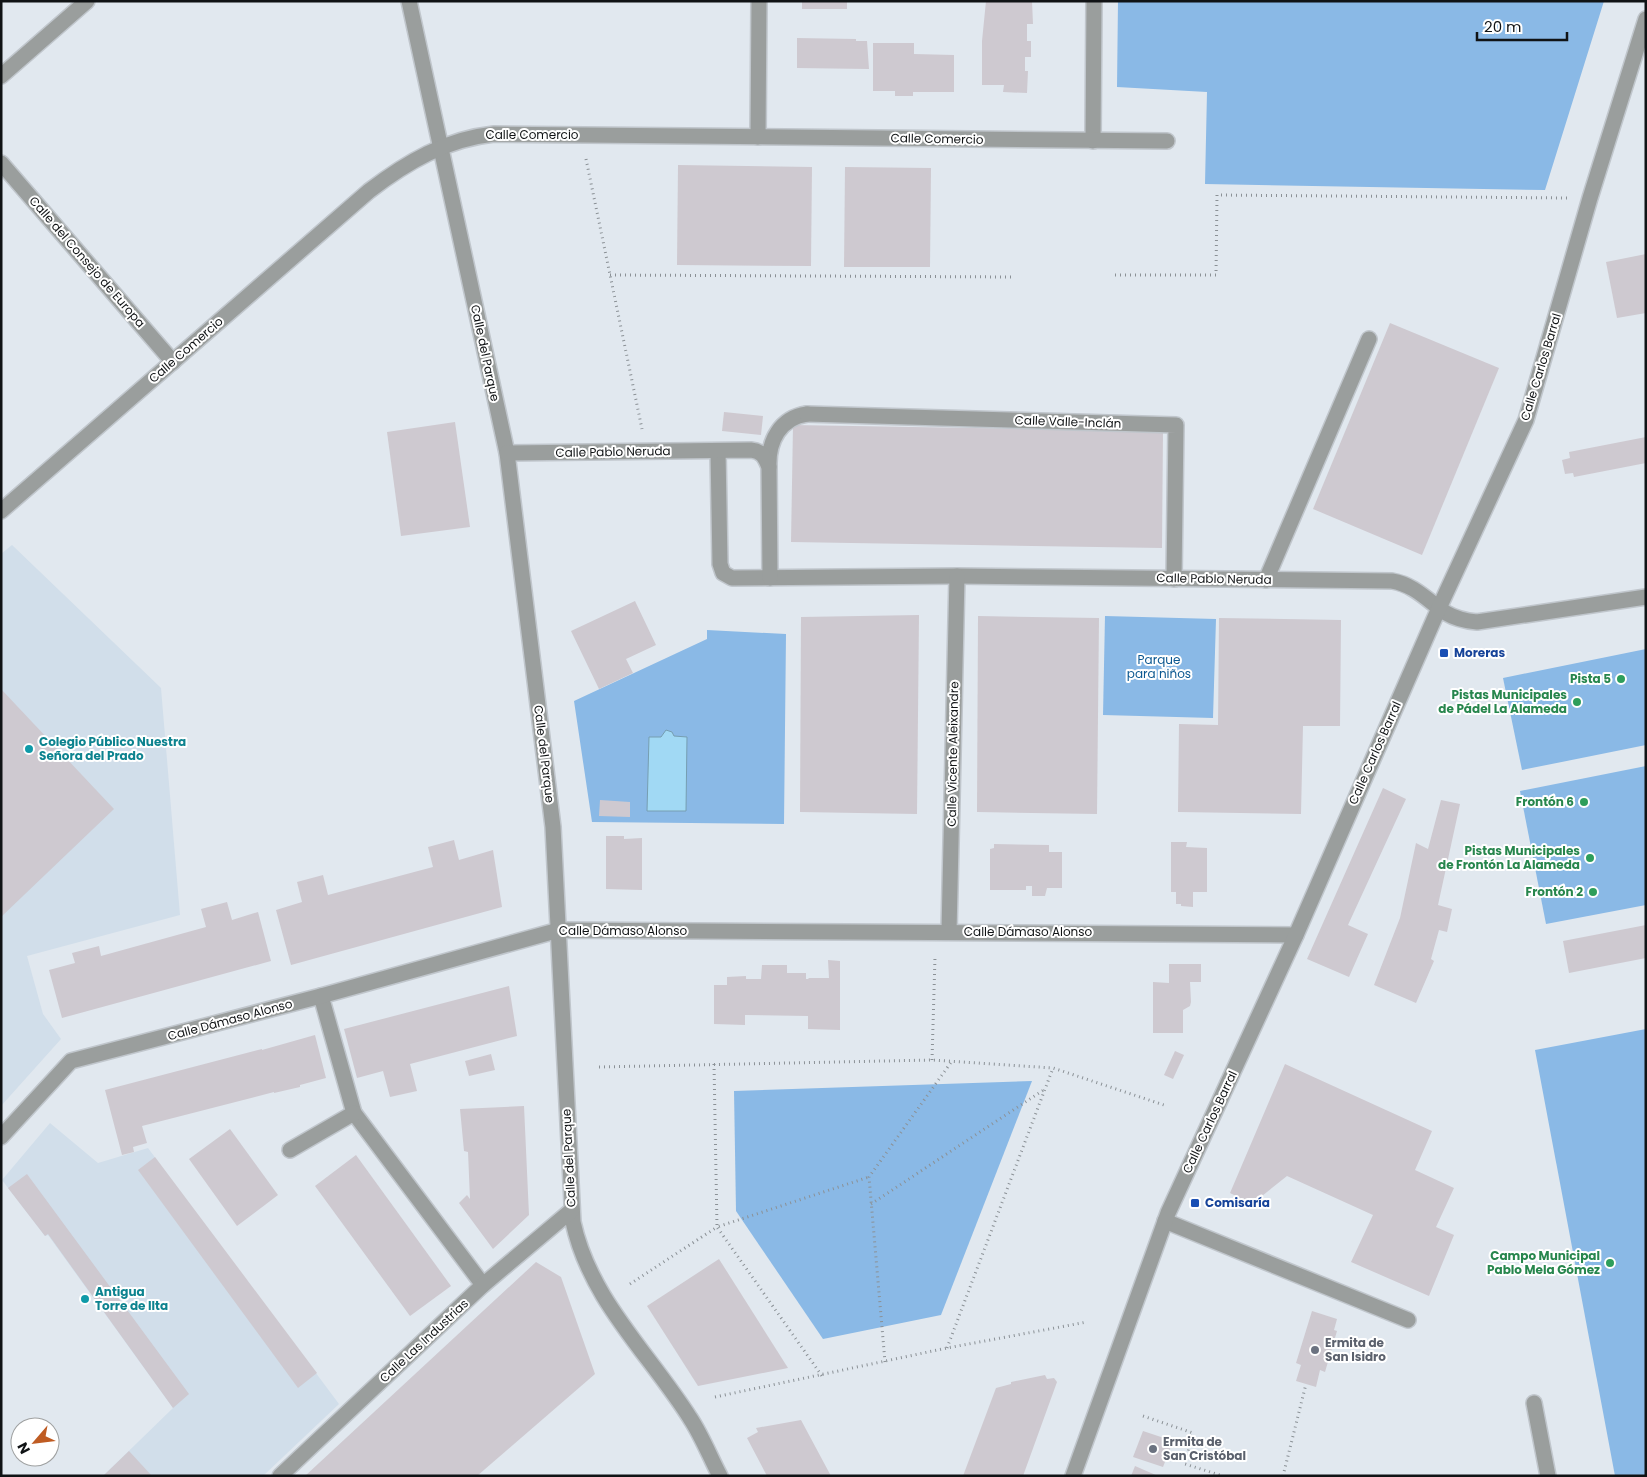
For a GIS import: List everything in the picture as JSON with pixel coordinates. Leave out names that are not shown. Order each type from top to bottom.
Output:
[{"type":"street","points":[[1,76],[87,1]]},
{"type":"street","name":"Calle del Parque","points":[[409,1],[507,453],[553,828],[572,1222],[579,1248],[599,1290],[690,1418],[720,1476]]},
{"type":"street","points":[[758,136],[759,1]]},
{"type":"street","points":[[1092,141],[1094,1]]},
{"type":"street","name":"Calle Carlos Barral","points":[[1073,1476],[1165,1221],[1296,935],[1439,608],[1526,420],[1590,198],[1646,19]]},
{"type":"street","name":"Calle Comercio","points":[[1,511],[370,191],[398,170],[441,147],[475,136],[494,134],[1167,141]]},
{"type":"street","name":"Calle del Consejo de Europa","points":[[1,163],[173,362]]},
{"type":"street","points":[[1266,580],[1369,339]]},
{"type":"street","name":"Calle Valle-Inclán","points":[[768,467],[771,448],[777,432],[788,420],[807,414],[1176,425],[1174,578]]},
{"type":"street","name":"Calle Pablo Neruda","points":[[718,451],[721,568],[726,575],[732,578],[957,576],[1392,581],[1416,590],[1439,608],[1459,619],[1481,622],[1646,597]]},
{"type":"street","name":"Calle Pablo Neruda","points":[[507,453],[756,451],[763,455],[768,467]]},
{"type":"street","points":[[768,467],[770,578]]},
{"type":"street","name":"Calle Vicente Aleixandre","points":[[950,932],[957,576]]},
{"type":"street","name":"Calle Dámaso Alonso","points":[[1,1137],[71,1061],[322,996],[559,930],[1296,935]]},
{"type":"street","points":[[322,996],[354,1113],[483,1285]]},
{"type":"street","points":[[290,1150],[354,1113]]},
{"type":"street","name":"Calle Las Industrias","points":[[280,1476],[483,1285],[572,1210]]},
{"type":"street","points":[[1165,1221],[1408,1320]]},
{"type":"street","points":[[1534,1403],[1548,1476]]},
{"type":"path","points":[[581,135],[647,452]]},
{"type":"path","points":[[1115,275],[1216,275],[1217,195],[1590,198]]},
{"type":"path","points":[[610,275],[1012,277]]},
{"type":"path","points":[[932,1060],[935,957]]},
{"type":"path","points":[[630,1284],[718,1227],[869,1177],[952,1061]]},
{"type":"path","points":[[599,1067],[952,1061],[1053,1068],[1164,1106]]},
{"type":"path","points":[[714,1064],[718,1227],[822,1376]]},
{"type":"path","points":[[947,1348],[1053,1068]]},
{"type":"path","points":[[871,1204],[1046,1089]]},
{"type":"path","points":[[869,1177],[885,1362]]},
{"type":"path","points":[[715,1397],[822,1376],[947,1348],[1087,1322]]},
{"type":"path","points":[[1283,1476],[1306,1384]]},
{"type":"path","points":[[1143,1416],[1193,1433],[1185,1464],[1223,1476]]},
{"type":"shaded area","points":[[12,545],[161,688],[180,915],[27,956],[43,1014],[61,1039],[1,1106],[1,554]]},
{"type":"shaded area","points":[[666,730],[672,732],[674,736],[687,737],[686,811],[647,811],[649,737],[661,737]]},
{"type":"shaded area","points":[[50,1123],[98,1163],[148,1148],[339,1404],[263,1476],[103,1476],[173,1408],[48,1235],[45,1236],[2,1180]]},
{"type":"green space","points":[[1118,1],[1604,1],[1545,190],[1205,184],[1207,92],[1117,87]]},
{"type":"green space","name":"Parque para niños","points":[[1105,616],[1216,619],[1213,718],[1103,715]]},
{"type":"green space","points":[[707,630],[786,634],[784,824],[592,822],[574,701],[707,639]]},
{"type":"green space","name":"Pistas Municipales de Pádel La Alameda","points":[[1646,649],[1646,745],[1522,770],[1503,678]]},
{"type":"green space","name":"Pistas Municipales de Frontón La Alameda","points":[[1646,766],[1646,905],[1546,924],[1520,791]]},
{"type":"green space","name":"Campo Municipal Pablo Mela Gómez","points":[[1646,1029],[1646,1476],[1615,1476],[1535,1050]]},
{"type":"green space","points":[[1032,1081],[941,1315],[823,1339],[736,1211],[734,1091]]},
{"type":"building","points":[[802,1],[847,1],[847,9],[802,9]]},
{"type":"building","points":[[986,1],[1032,1],[1033,24],[1027,24],[1027,41],[1031,41],[1031,57],[1025,57],[1025,71],[1028,71],[1027,93],[1003,92],[1004,85],[982,85],[982,41]]},
{"type":"building","points":[[797,38],[856,39],[856,41],[867,41],[869,69],[797,68]]},
{"type":"building","points":[[873,43],[914,43],[914,54],[954,55],[954,92],[913,92],[913,96],[895,96],[895,91],[873,91]]},
{"type":"building","points":[[678,165],[812,167],[811,266],[677,265]]},
{"type":"building","points":[[845,167],[931,168],[930,267],[844,267]]},
{"type":"building","points":[[1646,254],[1646,313],[1617,318],[1606,262]]},
{"type":"building","points":[[1390,323],[1499,368],[1422,555],[1313,509]]},
{"type":"building","points":[[724,412],[763,416],[761,435],[722,431]]},
{"type":"building","points":[[455,422],[470,527],[401,536],[387,432]]},
{"type":"building","points":[[793,425],[1163,431],[1162,548],[791,542]]},
{"type":"building","points":[[1646,437],[1646,463],[1574,477],[1573,473],[1565,474],[1562,460],[1570,458],[1569,452]]},
{"type":"building","points":[[635,601],[656,645],[626,659],[633,673],[599,689],[571,631]]},
{"type":"building","points":[[919,615],[917,814],[800,812],[801,617]]},
{"type":"building","points":[[978,616],[1099,618],[1097,814],[977,812]]},
{"type":"building","points":[[1219,618],[1341,620],[1340,726],[1303,726],[1301,814],[1178,812],[1179,724],[1218,725]]},
{"type":"building","name":"Colegio Público Nuestra Señora del Prado","points":[[1,689],[114,809],[1,917]]},
{"type":"building","points":[[1383,788],[1406,799],[1348,925],[1368,934],[1349,977],[1307,959]]},
{"type":"building","points":[[600,800],[630,802],[630,817],[599,816]]},
{"type":"building","points":[[1441,800],[1460,804],[1438,905],[1452,909],[1447,932],[1439,930],[1431,959],[1434,961],[1416,1003],[1374,985],[1400,918],[1416,843],[1428,849]]},
{"type":"building","points":[[606,836],[624,836],[624,839],[642,838],[642,890],[606,889]]},
{"type":"building","points":[[454,840],[459,860],[493,850],[502,907],[291,965],[276,910],[302,902],[297,882],[323,875],[328,895],[433,867],[428,847]]},
{"type":"building","points":[[1171,842],[1187,842],[1186,847],[1207,848],[1207,892],[1193,892],[1193,907],[1176,904],[1176,892],[1171,892]]},
{"type":"building","points":[[994,844],[1049,845],[1049,852],[1062,852],[1062,888],[1047,888],[1045,896],[1032,896],[1032,886],[1026,886],[1026,890],[990,890],[990,849],[994,848]]},
{"type":"building","points":[[227,902],[232,920],[258,912],[271,961],[62,1018],[49,970],[75,963],[72,953],[99,946],[101,956],[206,927],[201,909]]},
{"type":"building","points":[[1646,925],[1646,958],[1569,973],[1563,941]]},
{"type":"building","points":[[828,960],[840,961],[840,1030],[808,1029],[808,1016],[745,1015],[745,1025],[714,1024],[714,985],[727,985],[727,977],[746,976],[746,979],[761,979],[762,965],[787,965],[787,973],[806,973],[806,979],[829,978]]},
{"type":"building","points":[[1169,964],[1201,964],[1201,982],[1190,982],[1191,1002],[1190,1006],[1183,1010],[1183,1033],[1153,1033],[1153,982],[1169,983]]},
{"type":"building","points":[[509,986],[517,1036],[410,1064],[417,1091],[390,1097],[383,1071],[357,1078],[344,1029]]},
{"type":"building","points":[[315,1035],[326,1078],[300,1085],[300,1087],[142,1126],[147,1143],[133,1147],[134,1152],[122,1155],[105,1090]]},
{"type":"building","points":[[1175,1051],[1184,1055],[1173,1079],[1164,1075]]},
{"type":"building","points":[[491,1054],[495,1070],[469,1076],[465,1061]]},
{"type":"building","points":[[1285,1064],[1432,1131],[1415,1170],[1454,1188],[1436,1227],[1454,1235],[1429,1296],[1351,1262],[1373,1215],[1287,1176],[1252,1204],[1230,1193]]},
{"type":"building","points":[[524,1106],[529,1215],[493,1249],[459,1203],[467,1195],[470,1199],[468,1152],[464,1151],[460,1109]]},
{"type":"building","points":[[230,1129],[278,1195],[237,1226],[189,1159]]},
{"type":"building","points":[[356,1155],[451,1286],[410,1316],[315,1186]]},
{"type":"building","points":[[155,1157],[317,1373],[298,1388],[138,1170]]},
{"type":"building","points":[[27,1174],[189,1394],[173,1408],[48,1234],[45,1236],[8,1188]]},
{"type":"building","points":[[719,1259],[788,1368],[698,1386],[647,1306]]},
{"type":"building","points":[[536,1262],[561,1277],[595,1374],[477,1476],[305,1476]]},
{"type":"building","name":"Ermita de San Isidro","points":[[1312,1311],[1337,1319],[1334,1330],[1337,1331],[1325,1372],[1320,1370],[1316,1387],[1296,1381],[1301,1365],[1296,1363]]},
{"type":"building","points":[[1045,1375],[1047,1379],[1054,1378],[1057,1382],[1023,1476],[963,1476],[996,1388],[1011,1384],[1011,1382]]},
{"type":"building","points":[[801,1420],[831,1476],[767,1476],[747,1438],[758,1432],[756,1428]]},
{"type":"building","name":"Ermita de San Cristóbal","points":[[1143,1431],[1173,1441],[1163,1467],[1133,1457]]},
{"type":"building","points":[[129,1451],[152,1476],[103,1476]]},
{"type":"building","points":[[1135,1466],[1158,1476],[1131,1476]]},
{"type":"place","name":"Moreras","points":[[1444,653]]},
{"type":"place","name":"Pista 5","points":[[1621,679]]},
{"type":"place","name":"Pistas Municipales de Pádel La Alameda","points":[[1577,702]]},
{"type":"place","name":"Colegio Público Nuestra Señora del Prado","points":[[29,749]]},
{"type":"place","name":"Frontón 6","points":[[1584,802]]},
{"type":"place","name":"Pistas Municipales de Frontón La Alameda","points":[[1590,858]]},
{"type":"place","name":"Frontón 2","points":[[1593,892]]},
{"type":"place","name":"Comisaría","points":[[1195,1203]]},
{"type":"place","name":"Campo Municipal Pablo Mela Gómez","points":[[1610,1263]]},
{"type":"place","name":"Antigua Torre de Ilta","points":[[85,1299]]},
{"type":"place","name":"Ermita de San Isidro","points":[[1315,1350]]},
{"type":"place","name":"Ermita de San Cristóbal","points":[[1153,1449]]}]
